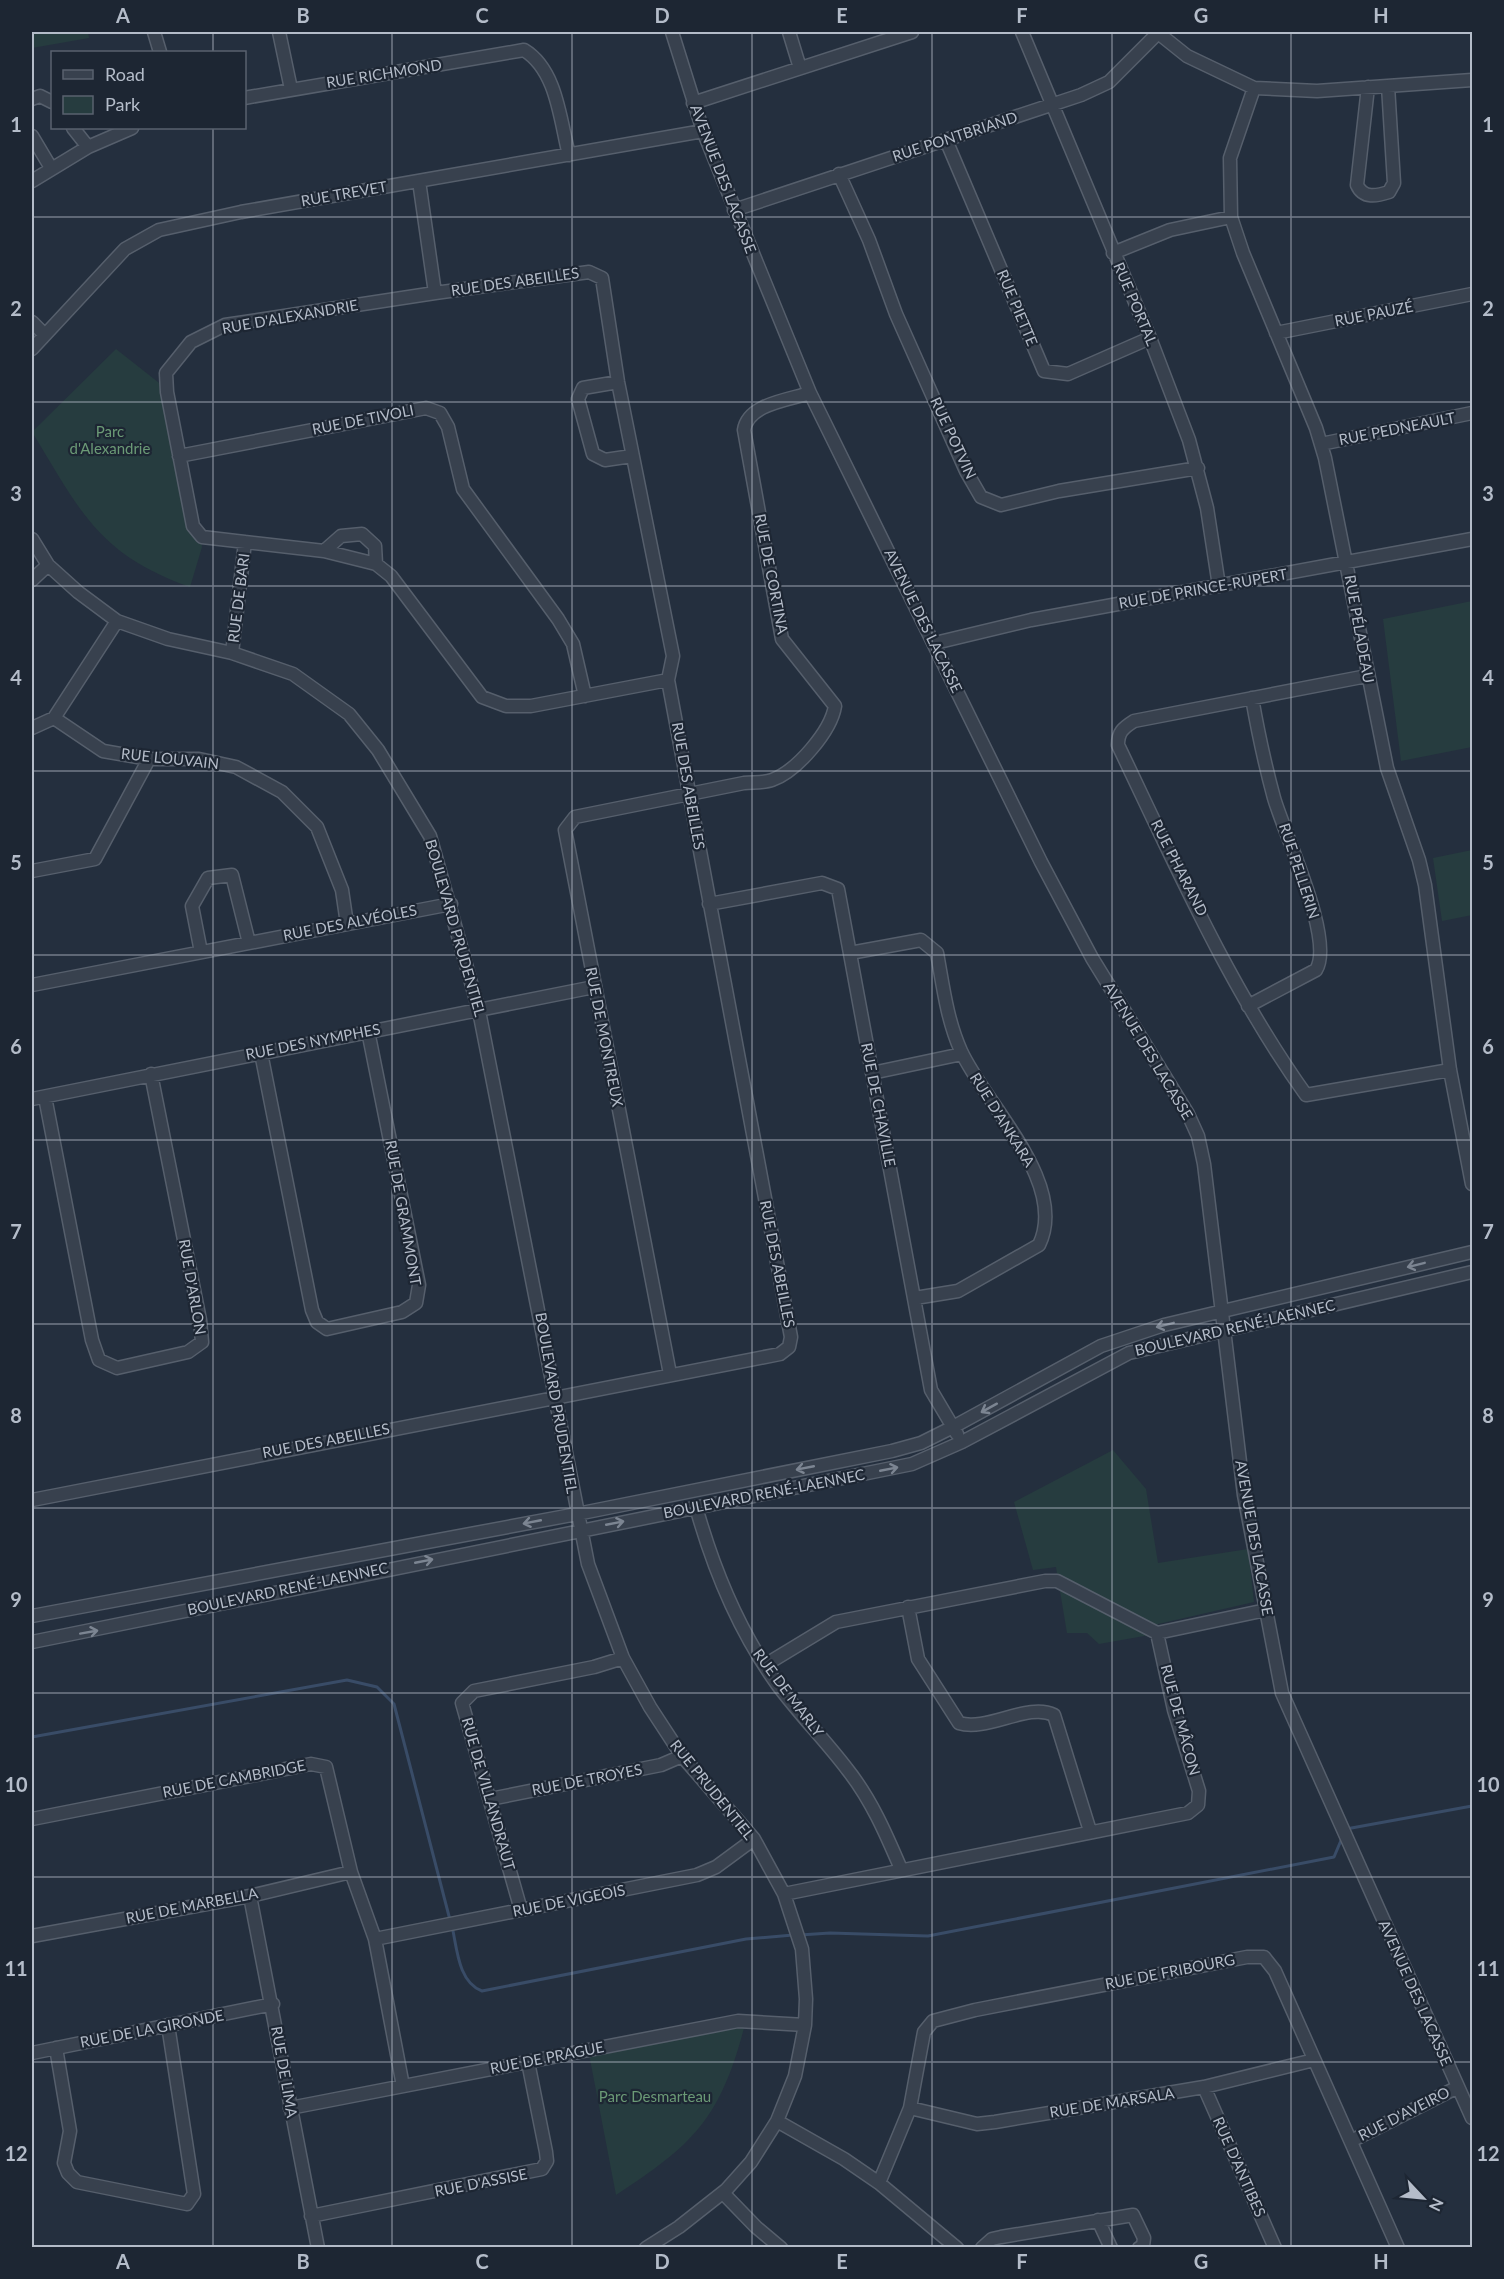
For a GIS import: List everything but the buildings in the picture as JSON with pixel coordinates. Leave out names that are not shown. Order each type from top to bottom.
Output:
[{"type":"street","points":[[154,32],[160,51]]},
{"type":"street","points":[[279,32],[291,89]]},
{"type":"street","name":"AVENUE DES LACASSE","points":[[672,32],[703,131],[810,393],[1041,862],[1092,958],[1165,1076],[1198,1136],[1204,1164],[1244,1495],[1282,1693],[1473,2118]]},
{"type":"street","points":[[789,32],[800,68]]},
{"type":"street","points":[[693,103],[912,32]]},
{"type":"street","name":"RUE PORTAL","points":[[1022,32],[1150,338],[1198,468],[1219,586]]},
{"type":"street","points":[[1158,32],[1187,56],[1254,88],[1317,91],[1473,80]]},
{"type":"street","name":"RUE PONTBRIAND","points":[[734,210],[1052,105],[1109,82],[1158,32]]},
{"type":"street","name":"RUE RICHMOND","points":[[246,98],[524,50],[536,58],[549,77],[569,155]]},
{"type":"street","points":[[1368,87],[1357,180],[1359,189],[1371,196],[1389,192],[1395,183],[1388,86]]},
{"type":"street","name":"RUE PÉLADEAU","points":[[1254,88],[1230,158],[1231,217],[1243,254],[1321,444],[1387,768],[1412,837],[1425,885],[1450,1070],[1473,1184]]},
{"type":"street","points":[[32,99],[40,96],[51,102]]},
{"type":"street","points":[[74,129],[88,147]]},
{"type":"street","points":[[32,181],[88,147],[130,129]]},
{"type":"street","name":"RUE TREVET","points":[[32,349],[125,249],[159,230],[217,216],[703,131]]},
{"type":"street","points":[[32,135],[51,168]]},
{"type":"street","name":"RUE PIETTE","points":[[946,140],[1044,371],[1068,374],[1150,338]]},
{"type":"street","name":"RUE POTVIN","points":[[838,174],[869,240],[896,314],[966,471],[981,497],[1001,505],[1059,491],[1198,468]]},
{"type":"street","name":"RUE DES ABEILLES","points":[[32,1500],[780,1354],[789,1347],[791,1337],[669,680],[673,656],[618,382],[602,278],[589,272],[435,293],[419,181]]},
{"type":"street","points":[[1113,254],[1170,230],[1231,217]]},
{"type":"street","name":"RUE D'ALEXANDRIE","points":[[435,293],[225,325],[191,342],[165,373],[193,526],[202,537],[324,550],[376,564],[391,576],[482,697],[506,706],[531,706],[669,680]]},
{"type":"street","name":"RUE PAUZÉ","points":[[1276,333],[1473,294]]},
{"type":"street","points":[[32,322],[45,334]]},
{"type":"street","points":[[618,382],[583,388],[578,399],[592,454],[605,460],[632,456]]},
{"type":"street","name":"RUE DE CORTINA","points":[[690,796],[744,783],[771,781],[788,772],[805,756],[833,715],[835,706],[828,694],[782,639],[744,430],[746,419],[753,411],[810,393]]},
{"type":"street","name":"RUE DE TIVOLI","points":[[179,456],[426,408],[440,413],[448,427],[463,489],[558,619],[573,644],[585,696]]},
{"type":"street","name":"RUE PEDNEAULT","points":[[1321,444],[1473,413]]},
{"type":"street","name":"RUE D'ALEXANDRIE","points":[[324,550],[341,536],[362,534],[375,546],[376,564]]},
{"type":"street","name":"BOULEVARD PRUDENTIEL","points":[[32,539],[48,565],[78,592],[117,621],[168,639],[232,653],[293,674],[349,714],[378,750],[430,836],[451,904],[479,1011],[556,1396],[580,1530]]},
{"type":"street","name":"RUE DE PRINCE-RUPERT","points":[[934,643],[1031,620],[1473,539]]},
{"type":"street","name":"RUE DE BARI","points":[[232,653],[245,542]]},
{"type":"street","points":[[32,580],[48,565]]},
{"type":"street","points":[[32,728],[54,718],[117,621]]},
{"type":"street","name":"RUE PHARAND","points":[[1367,676],[1134,721],[1124,727],[1118,736],[1118,745],[1248,1006],[1278,1056],[1306,1095],[1450,1070]]},
{"type":"street","name":"RUE PELLERIN","points":[[1248,1006],[1316,969],[1321,962],[1318,932],[1304,880],[1275,799],[1252,698]]},
{"type":"street","name":"RUE LOUVAIN","points":[[54,718],[103,751],[149,759],[199,759],[236,766],[282,792],[317,827],[342,890],[347,924]]},
{"type":"street","points":[[32,871],[95,859],[149,759]]},
{"type":"street","name":"RUE DE MONTREUX","points":[[670,1374],[565,830],[575,817],[690,796]]},
{"type":"street","points":[[201,952],[192,906],[208,878],[232,875],[249,943]]},
{"type":"street","name":"RUE DE CHAVILLE","points":[[709,904],[822,883],[838,889],[931,1390],[962,1442]]},
{"type":"street","name":"RUE DES ALVÉOLES","points":[[32,985],[451,904]]},
{"type":"street","name":"RUE D'ANKARA","points":[[850,953],[921,940],[937,953],[951,1029],[962,1054],[1039,1180],[1043,1197],[1044,1235],[1039,1245],[958,1291],[915,1298]]},
{"type":"street","name":"RUE DES NYMPHES","points":[[32,1099],[594,987]]},
{"type":"street","name":"RUE DE GRAMMONT","points":[[261,1053],[312,1310],[317,1322],[327,1329],[402,1312],[416,1303],[419,1285],[368,1031]]},
{"type":"street","points":[[872,1073],[962,1054]]},
{"type":"street","name":"RUE D'ARLON","points":[[45,1097],[92,1340],[99,1360],[117,1368],[189,1352],[202,1342],[200,1320],[151,1074]]},
{"type":"street","name":"BOULEVARD RENÉ-LAENNEC","points":[[32,1616],[577,1514],[892,1451],[921,1443],[1119,1338],[1473,1251]]},
{"type":"street","name":"BOULEVARD RENÉ-LAENNEC","points":[[32,1642],[912,1464],[962,1442],[1129,1353],[1473,1272]]},
{"type":"street","name":"RUE DE MARLY","points":[[696,1507],[720,1582],[765,1665],[789,1701],[857,1783],[887,1834],[900,1869]]},
{"type":"street","name":"RUE PRUDENTIEL","points":[[580,1530],[588,1564],[623,1658],[650,1707],[682,1756],[754,1839],[784,1894],[801,1949],[806,1989],[806,2025],[795,2076],[777,2121],[751,2162],[723,2193],[679,2227],[646,2247]]},
{"type":"street","points":[[765,1665],[836,1622],[1057,1581],[1157,1634],[1266,1610]]},
{"type":"street","points":[[908,1607],[918,1659],[959,1723],[974,1724],[1040,1711],[1054,1715],[1090,1831]]},
{"type":"street","name":"RUE DE MÂCON","points":[[784,1894],[1188,1812],[1198,1805],[1200,1799],[1174,1710],[1157,1634]]},
{"type":"street","name":"RUE DE VILLANDRAUT","points":[[521,1910],[462,1703],[474,1691],[594,1667],[623,1658]]},
{"type":"street","name":"RUE DE TROYES","points":[[490,1799],[661,1765],[682,1756]]},
{"type":"street","name":"RUE DE CAMBRIDGE","points":[[32,1818],[310,1764],[326,1767],[351,1872],[375,1939],[403,2086]]},
{"type":"street","name":"RUE DE VIGEOIS","points":[[375,1939],[697,1875],[716,1867],[754,1839]]},
{"type":"street","name":"RUE DE MARBELLA","points":[[32,1936],[250,1896],[351,1872]]},
{"type":"street","name":"RUE DE LIMA","points":[[250,1896],[273,2004],[290,2108],[318,2247]]},
{"type":"street","name":"RUE DE FRIBOURG","points":[[879,2183],[896,2146],[909,2108],[924,2031],[933,2021],[944,2016],[1246,1957],[1264,1957],[1275,1971],[1398,2247]]},
{"type":"street","name":"RUE DE LA GIRONDE","points":[[32,2053],[273,2004]]},
{"type":"street","name":"RUE DE PRAGUE","points":[[290,2108],[738,2021],[806,2025]]},
{"type":"street","points":[[56,2048],[70,2131],[64,2163],[68,2173],[77,2182],[187,2204],[194,2194],[168,2025]]},
{"type":"street","name":"RUE DE MARSALA","points":[[909,2108],[977,2124],[1204,2087],[1314,2060]]},
{"type":"street","name":"RUE D'ASSISE","points":[[311,2216],[542,2169],[547,2161],[546,2152],[528,2062]]},
{"type":"street","name":"RUE D'ANTIBES","points":[[1204,2087],[1275,2247]]},
{"type":"street","name":"RUE D'AVEIRO","points":[[1351,2141],[1458,2087]]},
{"type":"street","points":[[777,2121],[844,2159],[879,2183],[957,2247]]},
{"type":"street","points":[[723,2193],[756,2227],[781,2247]]},
{"type":"street","points":[[982,2247],[1001,2237],[1133,2215],[1144,2238],[1143,2246],[1139,2247]]},
{"type":"street","points":[[1098,2220],[1111,2247]]},
{"type":"green space","points":[[32,32],[88,32],[89,38],[32,48]]},
{"type":"green space","name":"Parc d'Alexandrie","points":[[116,349],[163,386],[202,547],[190,587],[158,574],[133,560],[112,544],[79,507],[32,432]]},
{"type":"green space","points":[[1472,601],[1472,747],[1401,761],[1383,619]]},
{"type":"green space","points":[[1472,850],[1472,915],[1442,921],[1433,858]]},
{"type":"green space","points":[[1113,1450],[1146,1489],[1158,1563],[1248,1549],[1254,1602],[1158,1624],[1150,1635],[1099,1644],[1087,1633],[1067,1633],[1056,1567],[1033,1570],[1014,1502]]},
{"type":"green space","name":"Parc Desmarteau","points":[[744,2028],[725,2085],[700,2127],[665,2161],[616,2195],[589,2054],[706,2031]]},
{"type":"waterway","points":[[32,1737],[347,1680],[377,1687],[394,1704],[450,1920]]},
{"type":"waterway","points":[[1346,1829],[1472,1806]]},
{"type":"waterway","points":[[800,1935],[830,1933],[928,1936],[1334,1857],[1342,1838]]},
{"type":"waterway","points":[[452,1926],[463,1972],[474,1987],[482,1991],[746,1939],[793,1935]]}]
